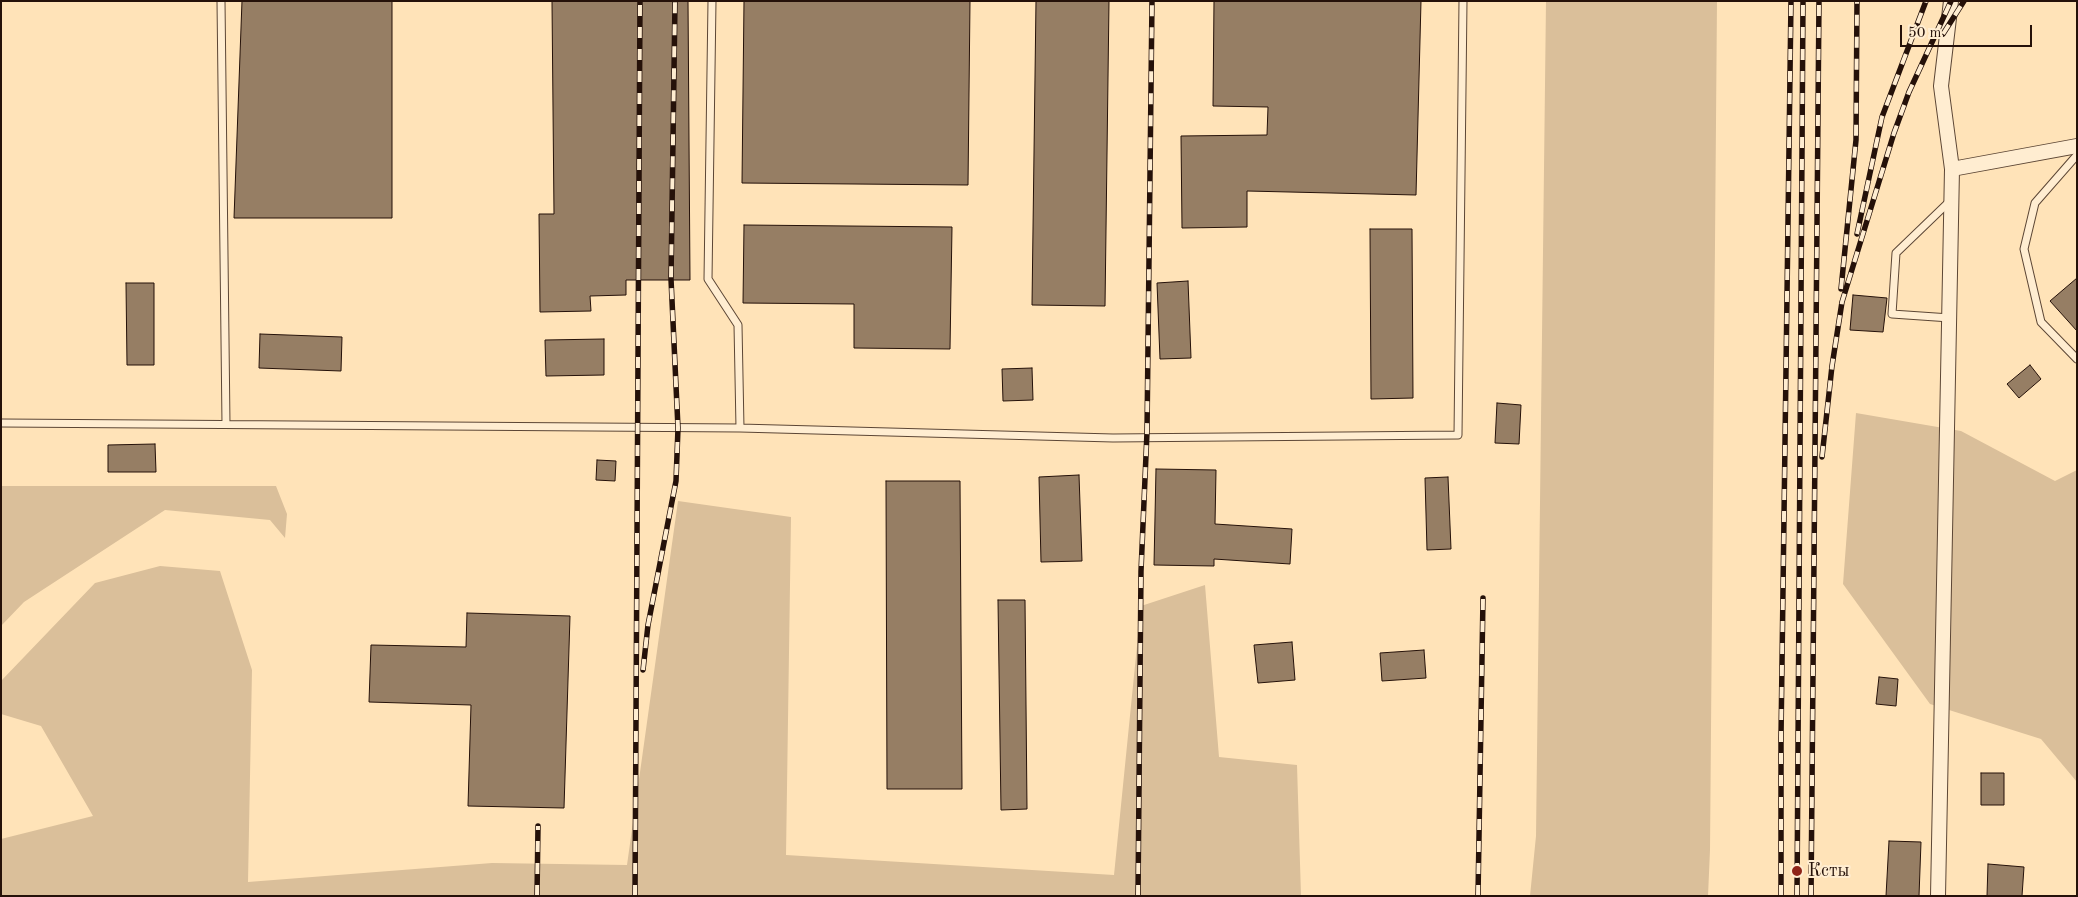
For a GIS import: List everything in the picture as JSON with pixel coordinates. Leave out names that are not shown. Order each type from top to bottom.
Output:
[{"type":"street","points":[[1938,896],[1952,200],[1952,169],[1941,86],[1952,1]]},
{"type":"street","points":[[1952,169],[2077,146]]},
{"type":"lane","points":[[220,1],[226,424]]},
{"type":"lane","points":[[712,1],[708,279],[738,325],[740,428]]},
{"type":"lane","points":[[1,423],[740,428],[1113,438],[1458,435],[1463,1]]},
{"type":"lane","points":[[2077,155],[2034,203],[2024,249],[2041,322],[2077,359]]},
{"type":"lane","points":[[1950,318],[1892,314],[1896,253],[1952,200]]},
{"type":"shaded area","points":[[1546,1],[1717,1],[1710,850],[1708,896],[1530,896],[1536,836]]},
{"type":"shaded area","points":[[1856,413],[1961,431],[2055,481],[2077,470],[2077,782],[2041,739],[1930,704],[1843,584]]},
{"type":"shaded area","points":[[1,486],[276,486],[287,514],[285,538],[270,520],[165,510],[24,602],[1,626]]},
{"type":"shaded area","points":[[678,501],[791,517],[786,855],[1114,875],[1141,606],[1205,585],[1219,757],[1297,765],[1301,896],[1,896],[1,839],[93,816],[41,726],[1,714],[1,681],[95,583],[160,566],[220,571],[252,670],[248,882],[492,863],[627,865]]},
{"type":"building","points":[[242,1],[392,1],[392,218],[234,218]]},
{"type":"building","points":[[552,1],[688,1],[690,280],[626,280],[626,295],[590,296],[591,311],[540,312],[539,214],[554,214]]},
{"type":"building","points":[[744,1],[970,1],[968,185],[742,183]]},
{"type":"building","points":[[1036,1],[1109,1],[1105,306],[1032,305]]},
{"type":"building","points":[[1214,1],[1421,1],[1416,195],[1247,191],[1247,227],[1182,228],[1181,136],[1267,135],[1268,107],[1213,106]]},
{"type":"building","points":[[744,225],[952,227],[950,349],[854,348],[854,304],[743,303]]},
{"type":"building","points":[[1370,229],[1412,229],[1413,398],[1371,399]]},
{"type":"building","points":[[2077,278],[2077,331],[2050,301]]},
{"type":"building","points":[[1188,281],[1191,358],[1160,359],[1157,283]]},
{"type":"building","points":[[126,283],[154,283],[154,365],[127,365]]},
{"type":"building","points":[[1853,295],[1887,298],[1883,332],[1850,330]]},
{"type":"building","points":[[260,334],[342,337],[341,371],[259,368]]},
{"type":"building","points":[[604,339],[604,375],[546,376],[545,340]]},
{"type":"building","points":[[2030,365],[2041,379],[2019,398],[2007,384]]},
{"type":"building","points":[[1032,368],[1033,400],[1003,401],[1002,369]]},
{"type":"building","points":[[1497,403],[1521,405],[1519,444],[1495,443]]},
{"type":"building","points":[[155,444],[156,472],[108,472],[108,445]]},
{"type":"building","points":[[597,460],[616,461],[615,481],[596,480]]},
{"type":"building","points":[[1156,469],[1216,470],[1215,524],[1292,529],[1290,564],[1214,559],[1214,566],[1154,565]]},
{"type":"building","points":[[1079,475],[1082,561],[1041,562],[1039,477]]},
{"type":"building","points":[[1448,477],[1451,549],[1427,550],[1425,478]]},
{"type":"building","points":[[886,481],[960,481],[962,789],[887,789]]},
{"type":"building","points":[[998,600],[1025,600],[1027,809],[1001,810]]},
{"type":"building","points":[[467,613],[570,616],[564,808],[468,806],[471,705],[369,702],[371,645],[466,647]]},
{"type":"building","points":[[1292,642],[1295,680],[1258,683],[1254,645]]},
{"type":"building","points":[[1424,650],[1426,678],[1382,681],[1380,653]]},
{"type":"building","points":[[1879,677],[1898,679],[1896,706],[1876,704]]},
{"type":"building","points":[[1981,773],[2004,773],[2004,805],[1981,805]]},
{"type":"building","points":[[1889,841],[1921,842],[1919,896],[1886,896]]},
{"type":"building","points":[[1988,864],[2024,867],[2022,896],[1987,896]]},
{"type":"railway","points":[[635,896],[640,1]]},
{"type":"railway","points":[[643,670],[648,625],[676,481],[678,428],[671,279],[675,1]]},
{"type":"railway","points":[[1138,896],[1141,571],[1147,432],[1152,1]]},
{"type":"railway","points":[[1781,896],[1781,737],[1791,1]]},
{"type":"railway","points":[[1797,896],[1803,1]]},
{"type":"railway","points":[[1811,896],[1819,1]]},
{"type":"railway","points":[[1841,289],[1856,140],[1857,1]]},
{"type":"railway","points":[[1857,234],[1882,117],[1926,1]]},
{"type":"railway","points":[[1822,457],[1832,366],[1842,302],[1894,133],[1909,92],[1951,1]]},
{"type":"railway","points":[[1943,34],[1964,1]]},
{"type":"railway","points":[[1478,896],[1483,598]]},
{"type":"railway","points":[[537,896],[538,826]]},
{"type":"place","name":"Ксты","points":[[1797,871]]}]
